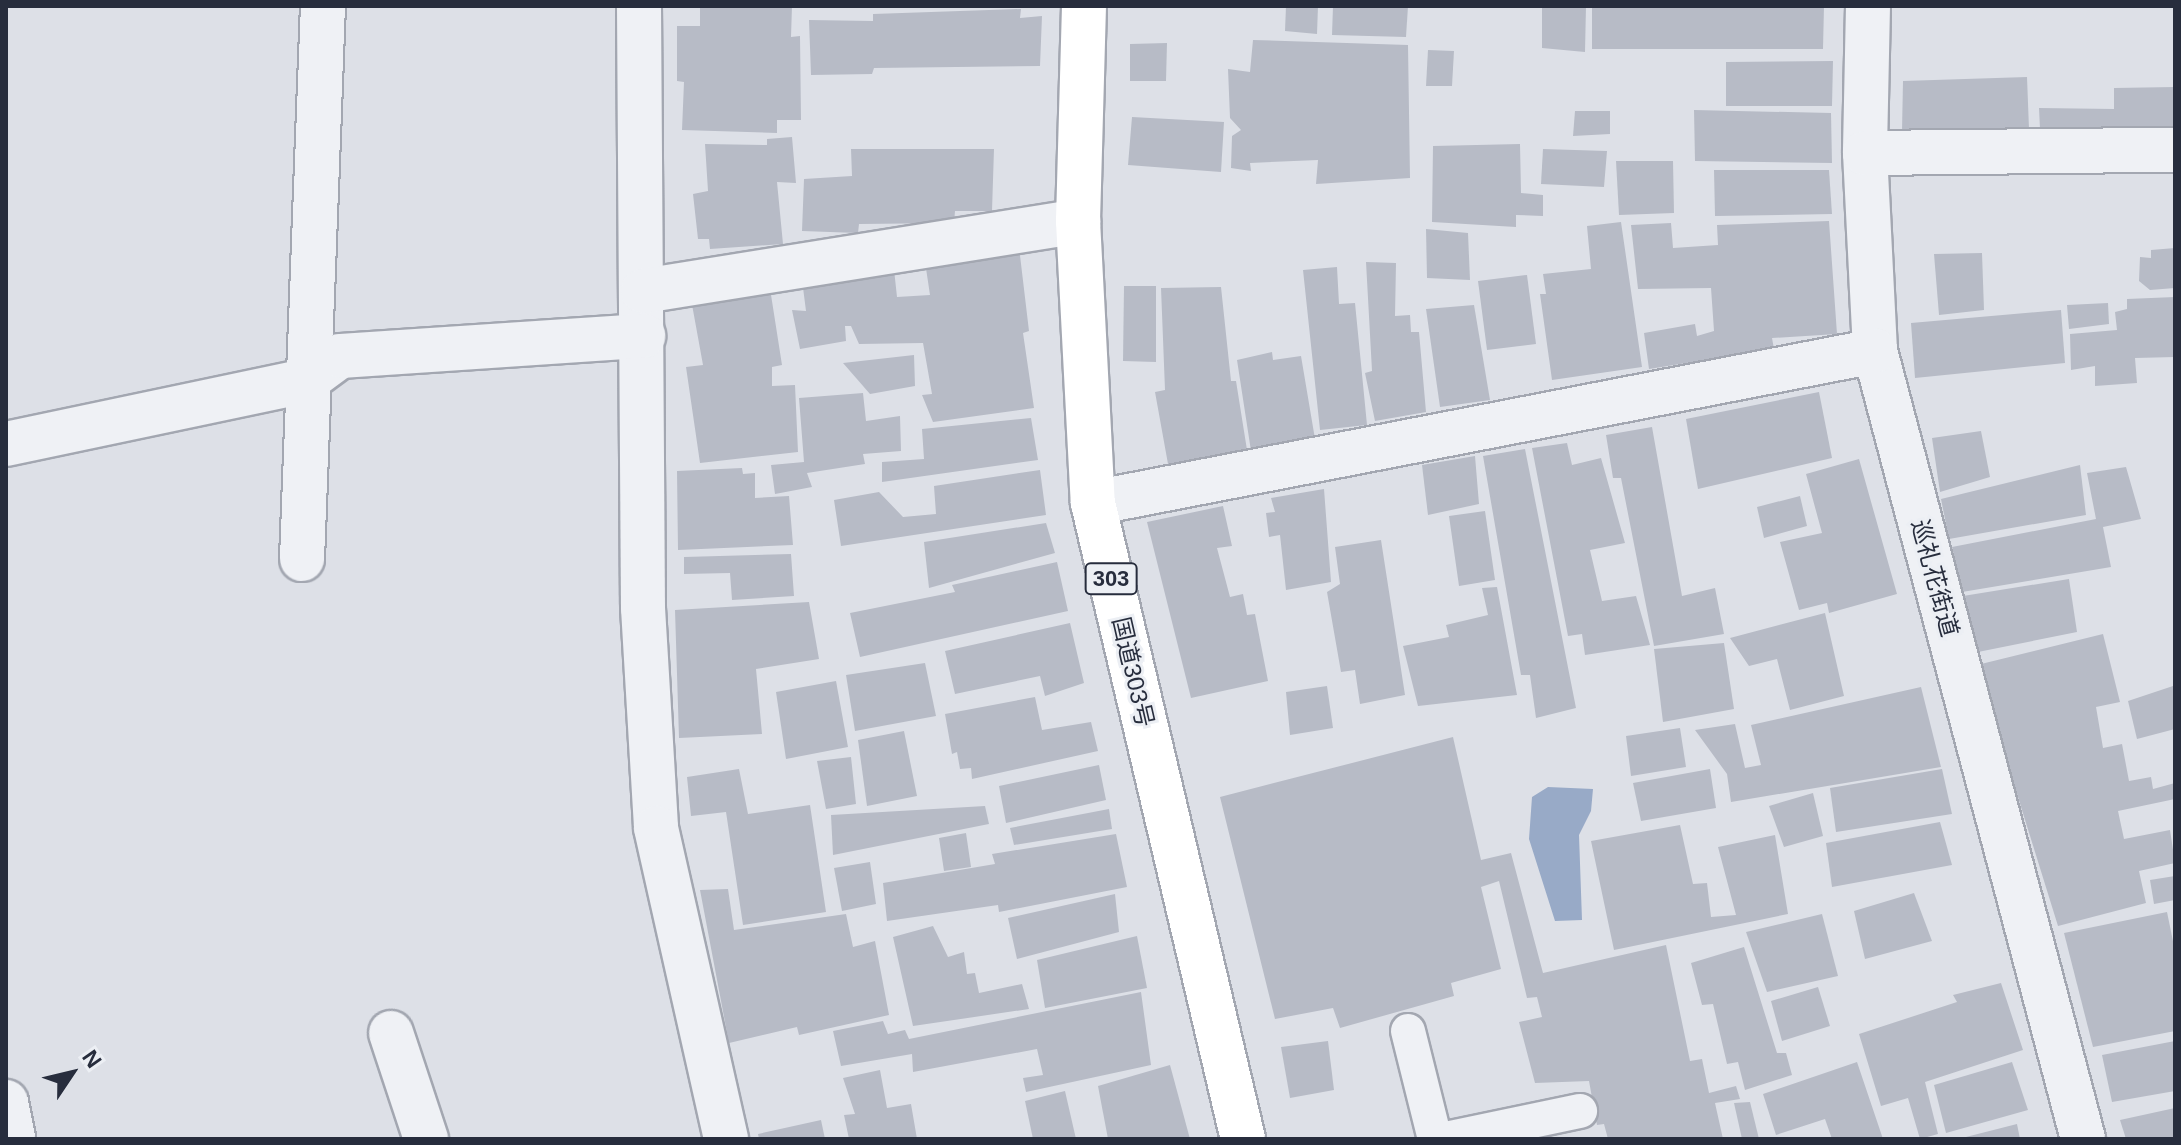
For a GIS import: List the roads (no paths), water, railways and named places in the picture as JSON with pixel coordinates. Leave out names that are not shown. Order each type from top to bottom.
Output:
[{"type":"highway","name":"国道303号","points":[[1084,6],[1078,221],[1093,503],[1243,1139]]},
{"type":"street","points":[[302,559],[306,381],[323,6]]},
{"type":"street","points":[[639,6],[643,608],[656,828],[726,1139]]},
{"type":"street","name":"巡礼花街道","points":[[1868,6],[1865,153],[1875,351],[2083,1139]]},
{"type":"street","points":[[1865,153],[2175,150]]},
{"type":"street","points":[[643,291],[1078,221]]},
{"type":"street","points":[[6,444],[306,381],[340,356],[643,336]]},
{"type":"street","points":[[1093,503],[1875,351]]},
{"type":"street","points":[[391,1033],[426,1139]]},
{"type":"street","points":[[6,1102],[13,1139]]},
{"type":"lane","points":[[1408,1031],[1435,1139]]},
{"type":"lane","points":[[1446,1139],[1580,1111]]},
{"type":"water","points":[[1548,787],[1593,789],[1591,811],[1579,835],[1582,920],[1555,921],[1529,839],[1532,797]]}]
